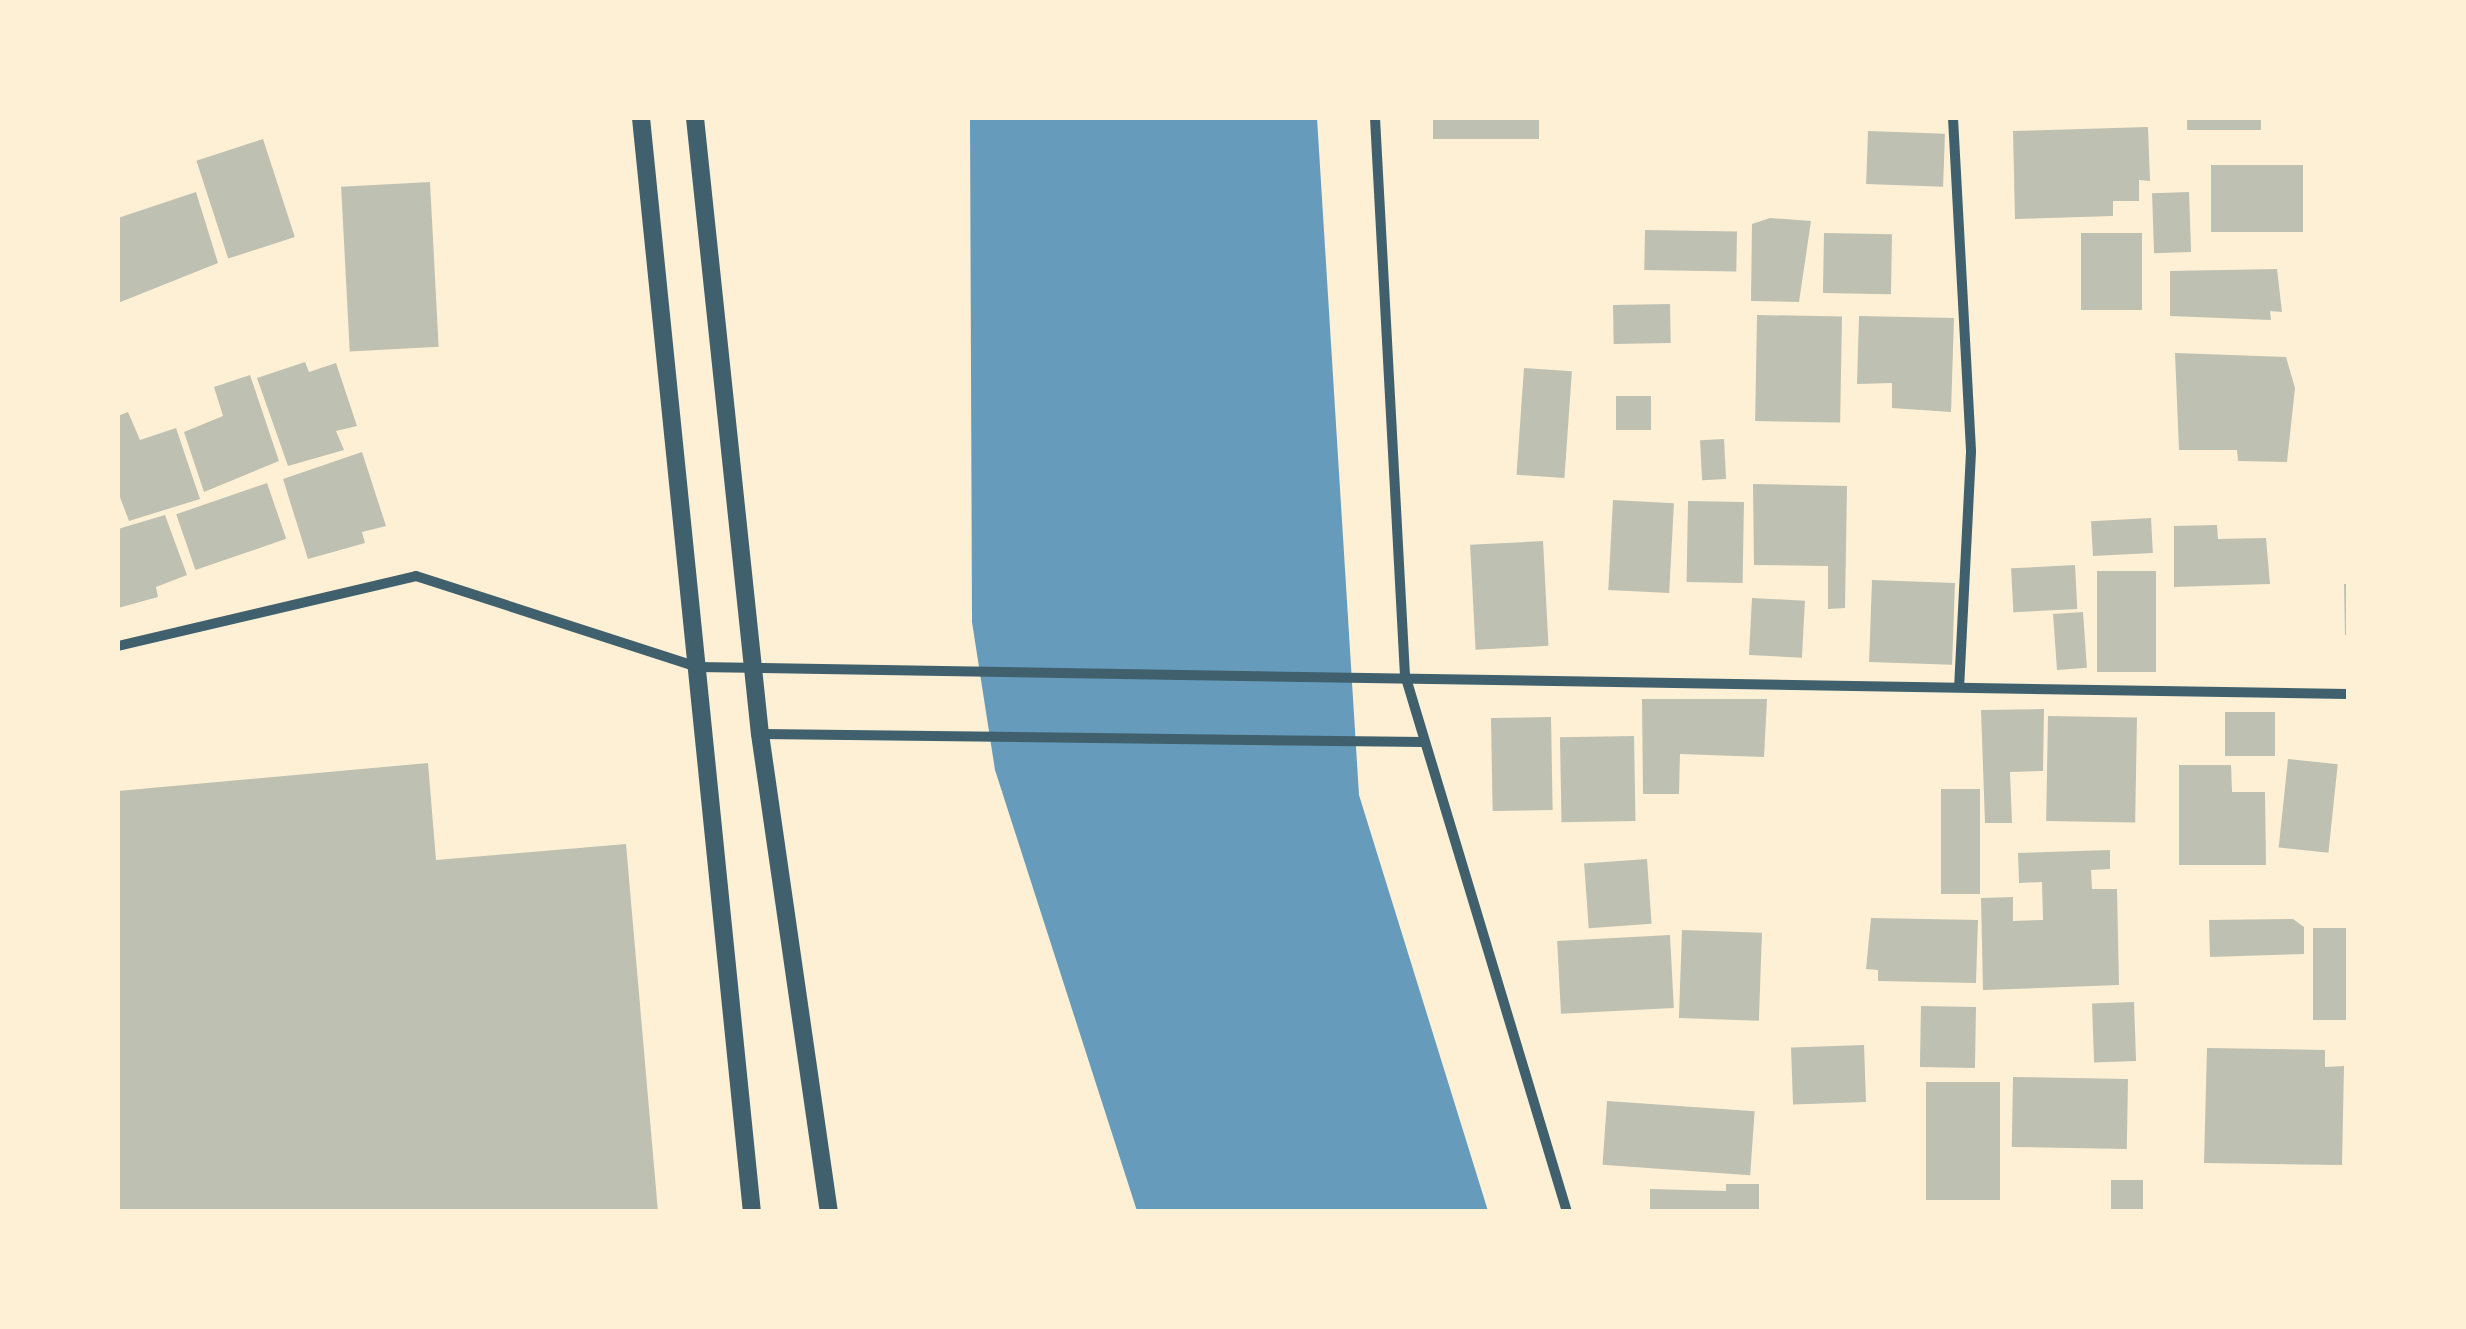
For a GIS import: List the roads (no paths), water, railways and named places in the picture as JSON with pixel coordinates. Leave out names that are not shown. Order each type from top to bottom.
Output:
[{"type":"street","points":[[640,118],[752,1212]]},
{"type":"street","points":[[695,118],[760,734],[829,1212]]},
{"type":"street","points":[[1375,118],[1405,675],[1567,1212]]},
{"type":"street","points":[[1953,118],[1971,452],[1959,686]]},
{"type":"street","points":[[118,646],[416,576],[697,667],[1358,674],[2348,694]]},
{"type":"street","points":[[760,734],[825,739],[1424,742]]},
{"type":"water","points":[[970,118],[1317,118],[1359,795],[1488,1211],[1137,1211],[995,770],[972,622]]}]
